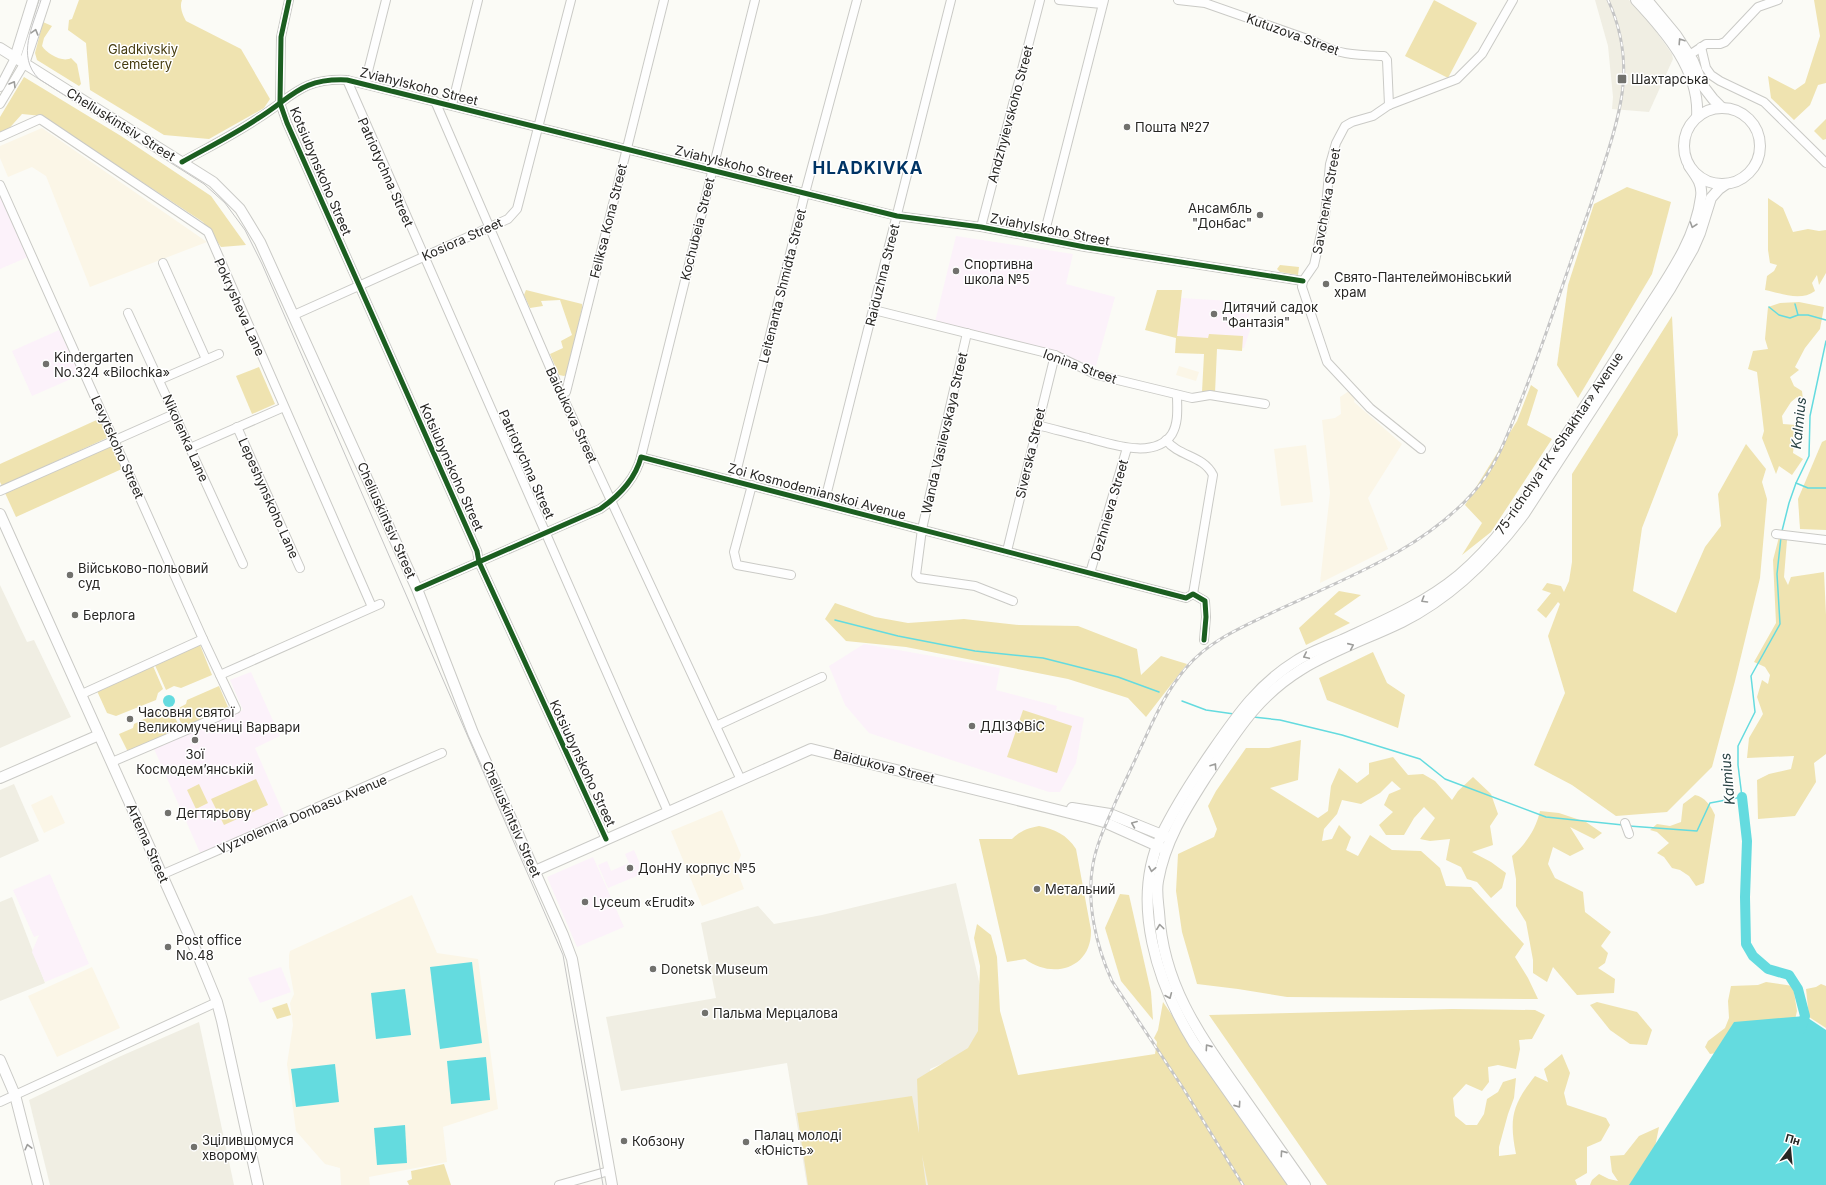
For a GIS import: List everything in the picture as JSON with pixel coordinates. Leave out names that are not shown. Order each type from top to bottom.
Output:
[{"type":"main road","points":[[16,58],[33,0]]},
{"type":"main road","points":[[24,64],[45,0]]},
{"type":"main road","points":[[1636,0],[1686,57],[1698,104],[1697,117]]},
{"type":"main road","points":[[1647,0],[1664,18],[1703,86],[1722,108]]},
{"type":"main road","name":"Cheliuskintsiv Street","points":[[0,48],[213,182],[240,209],[260,242],[418,589],[473,733],[564,935],[572,959],[612,1185]]},
{"type":"main road","points":[[1722,108],[1733,109],[1747,117],[1756,129],[1760,139],[1758,160],[1753,169],[1740,179],[1726,184],[1712,183],[1699,177],[1690,166],[1685,156],[1684,146],[1685,135],[1697,117],[1709,110],[1722,108]]},
{"type":"main road","name":"75-richchya FK «Shakhtar» Avenue","points":[[1294,1185],[1194,1043],[1181,1021],[1164,986],[1154,950],[1149,902],[1149,882],[1166,837],[1192,784],[1250,698],[1299,659],[1402,613],[1433,594],[1459,575],[1484,552],[1503,530],[1665,282],[1686,246],[1698,211],[1701,188],[1698,178],[1690,166]]},
{"type":"main road","name":"75-richchya FK «Shakhtar» Avenue","points":[[1166,837],[1245,720],[1269,693],[1305,668],[1404,621],[1436,602],[1484,563],[1504,540],[1524,514],[1677,277],[1700,233],[1711,198],[1726,184]]},
{"type":"main road","name":"Artema Street","points":[[0,514],[82,694],[217,1002],[258,1185]]},
{"type":"main road","points":[[0,778],[99,734]]},
{"type":"main road","name":"Baidukova Street","points":[[534,871],[811,749],[1031,802]]},
{"type":"main road","points":[[1031,802],[1110,814],[1166,837]]},
{"type":"main road","points":[[1031,802],[1104,822],[1162,848]]},
{"type":"main road","name":"75-richchya FK «Shakhtar» Avenue","points":[[1162,848],[1157,884],[1160,925],[1163,948],[1170,976],[1178,996],[1201,1038],[1305,1185]]},
{"type":"main road","points":[[0,1060],[15,1095],[38,1185]]},
{"type":"street","points":[[280,103],[281,37],[289,0]]},
{"type":"street","points":[[365,83],[386,0]]},
{"type":"street","points":[[452,105],[478,0]]},
{"type":"street","name":"Kosiora Street","points":[[294,315],[508,219],[517,209],[570,0]]},
{"type":"street","name":"Feliksa Kona Street","points":[[561,393],[566,392],[664,0]]},
{"type":"street","name":"Kochubeia Street","points":[[641,457],[755,0]]},
{"type":"street","name":"Leitenanta Shmidta Street","points":[[734,481],[805,193],[857,0]]},
{"type":"street","name":"Raiduzhna Street","points":[[824,504],[951,0]]},
{"type":"street","name":"Andzhyievskoho Street","points":[[981,227],[1040,0]]},
{"type":"street","points":[[1043,239],[1103,2],[1059,0]]},
{"type":"street","name":"Kutuzova Street","points":[[1178,0],[1205,3],[1313,41],[1329,50],[1354,55],[1384,56],[1387,60],[1389,105]]},
{"type":"street","name":"Savchenka Street","points":[[1303,281],[1314,265],[1325,216],[1330,164],[1340,133],[1345,126],[1352,122],[1373,116],[1389,105],[1457,79],[1482,54],[1513,0]]},
{"type":"street","points":[[1686,57],[1706,44],[1720,44],[1725,42],[1758,8],[1778,0]]},
{"type":"street","points":[[1701,47],[1706,68],[1711,75],[1720,81],[1764,102],[1826,163]]},
{"type":"street","points":[[0,87],[16,58]]},
{"type":"street","points":[[0,104],[24,64]]},
{"type":"street","name":"Zviahylskoho Street","points":[[182,162],[258,119],[293,92],[315,83],[333,80],[347,80],[365,83],[897,216],[981,227],[1043,239],[1303,281]]},
{"type":"street","name":"Patriotychna Street","points":[[347,80],[668,812]]},
{"type":"street","name":"Baidukova Street","points":[[434,101],[561,393],[741,780]]},
{"type":"street","name":"Kotsiubynskoho Street","points":[[280,103],[477,551],[479,562],[606,839]]},
{"type":"street","name":"Pokrysheva Lane","points":[[0,137],[40,119],[208,232],[284,407],[376,605],[220,675]]},
{"type":"street","name":"Levytskoho Street","points":[[0,185],[203,639],[236,709],[112,762]]},
{"type":"street","points":[[163,263],[206,359]]},
{"type":"street","points":[[1303,281],[1302,287],[1327,362],[1346,385],[1370,408],[1421,449]]},
{"type":"street","name":"Ionina Street","points":[[874,310],[1055,355],[1097,375],[1192,398],[1210,396],[1265,404]]},
{"type":"street","name":"Nikolenka Lane","points":[[128,313],[243,564]]},
{"type":"street","name":"Wanda Vasilevskaya Street","points":[[967,333],[922,529],[916,575],[919,578],[975,586],[1013,601]]},
{"type":"street","points":[[160,380],[219,354]]},
{"type":"street","name":"Siverska Street","points":[[1007,551],[1055,355]]},
{"type":"street","points":[[1037,425],[1127,448],[1147,448],[1166,440],[1172,434],[1178,416],[1177,394]]},
{"type":"street","points":[[190,448],[284,407]]},
{"type":"street","points":[[0,491],[174,414]]},
{"type":"street","name":"Lepeshynskoho Lane","points":[[237,427],[300,568]]},
{"type":"street","points":[[1166,440],[1171,447],[1178,452],[1200,460],[1209,467],[1214,475],[1193,594],[1205,601],[1206,617],[1204,640]]},
{"type":"street","name":"Dezhnieva Street","points":[[1090,573],[1127,448]]},
{"type":"street","points":[[418,589],[600,509],[612,501],[638,470],[641,457]]},
{"type":"street","name":"Zoi Kosmodemianskoi Avenue","points":[[641,457],[1186,598],[1193,594]]},
{"type":"street","points":[[752,485],[734,552],[737,565],[791,575]]},
{"type":"street","points":[[1776,534],[1826,540]]},
{"type":"street","points":[[82,694],[203,639]]},
{"type":"street","points":[[716,726],[822,677]]},
{"type":"street","name":"Vyzvolennia Donbasu Avenue","points":[[162,875],[442,753]]},
{"type":"street","points":[[1625,823],[1629,834]]},
{"type":"street","points":[[0,1102],[217,1002]]},
{"type":"street","points":[[559,1185],[609,1171]]},
{"type":"shaded area","points":[[1595,0],[1629,0],[1648,20],[1672,54],[1673,59],[1649,112],[1612,109],[1613,97],[1608,46]]},
{"type":"shaded area","points":[[42,128],[207,242],[90,287],[46,176],[32,167],[8,177],[0,158],[0,146]]},
{"type":"shaded area","points":[[0,195],[28,257],[0,269]]},
{"type":"shaded area","points":[[956,236],[1073,254],[1066,284],[1115,297],[1096,366],[934,326]]},
{"type":"shaded area","name":"Дитячий садок \"Фантазія\"","points":[[1181,298],[1247,302],[1251,327],[1244,348],[1176,343]]},
{"type":"shaded area","name":"Kindergarten No.324 «Bilochka»","points":[[59,330],[80,375],[32,396],[12,351]]},
{"type":"shaded area","points":[[1179,366],[1199,372],[1196,381],[1176,375]]},
{"type":"shaded area","points":[[1349,391],[1355,398],[1354,402],[1402,444],[1368,498],[1388,549],[1320,583],[1330,493],[1322,420],[1335,418],[1341,414],[1340,397]]},
{"type":"shaded area","points":[[1306,445],[1313,502],[1281,506],[1274,449]]},
{"type":"shaded area","points":[[0,585],[27,642],[34,640],[71,717],[0,748]]},
{"type":"shaded area","name":"ДДІЗФВіС","points":[[864,644],[1000,668],[996,690],[1057,706],[1056,710],[1084,718],[1076,763],[1060,792],[1049,792],[869,733],[845,705],[829,666]]},
{"type":"shaded area","points":[[251,672],[280,736],[255,748],[285,817],[201,855],[154,749],[243,710],[230,680]]},
{"type":"shaded area","points":[[14,784],[39,841],[0,858],[0,790]]},
{"type":"shaded area","points":[[52,795],[65,823],[44,833],[31,805]]},
{"type":"shaded area","points":[[722,810],[741,855],[736,868],[744,889],[702,906],[671,831]]},
{"type":"shaded area","name":"ДонНУ корпус №5","points":[[634,850],[644,873],[608,888],[598,865],[607,861],[611,871],[629,863],[625,854]]},
{"type":"shaded area","name":"Lyceum «Erudit»","points":[[593,857],[624,927],[577,947],[547,877]]},
{"type":"shaded area","points":[[50,874],[89,964],[45,982],[32,952],[39,935],[34,937],[13,890]]},
{"type":"shaded area","points":[[956,883],[982,994],[978,1048],[930,1069],[950,1185],[807,1185],[787,1063],[621,1091],[606,1017],[716,998],[701,923],[758,906],[774,924],[822,915]]},
{"type":"shaded area","points":[[412,895],[437,953],[478,959],[498,1109],[443,1127],[447,1162],[369,1177],[370,1185],[341,1185],[340,1168],[325,1164],[296,1131],[287,1064],[293,1025],[290,1003],[294,994],[289,967],[289,955],[290,951]]},
{"type":"shaded area","points":[[12,897],[45,983],[0,1001],[0,902]]},
{"type":"shaded area","points":[[92,967],[120,1028],[57,1057],[28,996]]},
{"type":"shaded area","points":[[281,967],[291,992],[260,1003],[248,978]]},
{"type":"shaded area","points":[[199,1022],[234,1185],[50,1185],[29,1100],[121,1056]]},
{"type":"green space","name":"Gladkivskiy cemetery","points":[[79,0],[182,0],[181,8],[186,21],[241,49],[270,99],[264,108],[209,139],[164,135],[90,90],[86,43],[68,30],[69,20],[72,19]]},
{"type":"green space","points":[[1434,0],[1477,23],[1448,78],[1405,56]]},
{"type":"green space","points":[[1814,0],[1826,0],[1826,83],[1818,85],[1810,105],[1794,120],[1771,98],[1768,76],[1795,90],[1805,83],[1820,36]]},
{"type":"green space","points":[[43,22],[52,26],[44,38],[42,46],[55,57],[60,59],[71,58],[77,64],[81,84],[79,86],[37,60],[35,53]]},
{"type":"green space","points":[[24,77],[121,136],[211,196],[246,245],[221,247],[203,222],[42,116],[22,114],[5,133],[0,134],[0,117]]},
{"type":"green space","points":[[1826,119],[1826,139],[1823,140],[1814,131]]},
{"type":"green space","points":[[1627,187],[1671,202],[1652,274],[1578,398],[1557,365],[1568,285],[1594,204]]},
{"type":"green space","points":[[1768,198],[1783,208],[1793,232],[1808,229],[1819,231],[1826,230],[1826,273],[1819,285],[1817,275],[1812,283],[1815,291],[1809,294],[1803,296],[1790,296],[1765,290],[1767,276],[1774,271],[1777,265],[1770,263],[1768,250]]},
{"type":"green space","points":[[1280,265],[1299,267],[1298,275],[1280,272],[1277,269]]},
{"type":"green space","points":[[526,290],[582,304],[569,367],[566,375],[564,376],[559,375],[550,354],[563,348],[561,341],[572,335],[560,300],[541,301],[543,306],[530,308],[524,295]]},
{"type":"green space","points":[[1157,290],[1182,290],[1177,336],[1208,338],[1209,334],[1243,336],[1242,351],[1217,349],[1215,393],[1202,392],[1204,354],[1175,353],[1176,338],[1145,330]]},
{"type":"green space","points":[[1799,302],[1824,307],[1820,329],[1805,348],[1795,367],[1799,370],[1790,377],[1794,386],[1802,391],[1803,400],[1799,406],[1797,397],[1791,402],[1782,416],[1783,424],[1796,425],[1793,453],[1803,459],[1792,475],[1779,466],[1776,474],[1762,438],[1764,431],[1757,372],[1748,369],[1753,351],[1768,349],[1765,339],[1768,307],[1780,303]]},
{"type":"green space","points":[[1672,316],[1678,435],[1642,528],[1633,591],[1676,613],[1705,547],[1721,526],[1718,494],[1746,444],[1766,469],[1762,482],[1767,499],[1760,578],[1712,767],[1667,812],[1616,816],[1572,785],[1534,765],[1565,693],[1548,636],[1560,604],[1558,602],[1546,618],[1537,610],[1551,593],[1542,590],[1547,583],[1561,586],[1564,592],[1569,581],[1572,562],[1572,474]]},
{"type":"green space","points":[[259,367],[275,404],[252,414],[236,376]]},
{"type":"green space","points":[[1531,385],[1538,390],[1527,425],[1552,439],[1491,532],[1462,555],[1482,523],[1465,505],[1517,421]]},
{"type":"green space","points":[[101,418],[109,437],[2,486],[0,482],[0,464]]},
{"type":"green space","points":[[1826,440],[1826,530],[1800,529],[1798,499],[1822,442]]},
{"type":"green space","points":[[112,444],[124,468],[16,517],[5,493]]},
{"type":"green space","points":[[1779,537],[1787,540],[1784,577],[1788,585],[1791,577],[1824,572],[1826,615],[1826,754],[1814,763],[1816,782],[1795,816],[1758,819],[1757,780],[1769,774],[1791,769],[1794,756],[1747,758],[1749,738],[1763,714],[1757,697],[1762,680],[1768,684],[1770,675],[1765,667],[1754,662],[1776,623],[1773,560]]},
{"type":"green space","points":[[1339,591],[1361,595],[1334,614],[1350,623],[1306,645],[1299,628]]},
{"type":"green space","points":[[835,603],[875,617],[908,623],[964,619],[1019,625],[1078,626],[1137,649],[1141,675],[1161,656],[1187,664],[1146,717],[1128,698],[1068,679],[906,647],[846,641],[825,619]]},
{"type":"green space","points":[[200,645],[212,675],[181,688],[174,686],[166,690],[154,663]]},
{"type":"green space","points":[[1373,652],[1387,683],[1405,695],[1398,728],[1327,700],[1319,678]]},
{"type":"green space","points":[[153,666],[163,689],[158,693],[156,700],[116,716],[107,713],[97,691]]},
{"type":"green space","points":[[219,686],[228,707],[183,727],[175,710],[186,704],[187,700]]},
{"type":"green space","points":[[1023,710],[1072,726],[1057,773],[1007,757]]},
{"type":"green space","points":[[160,711],[172,711],[180,728],[128,752],[119,734],[133,728],[134,724]]},
{"type":"green space","points":[[1301,740],[1298,780],[1270,788],[1318,818],[1328,811],[1331,786],[1339,768],[1357,783],[1369,774],[1369,763],[1393,757],[1408,775],[1423,774],[1435,781],[1452,800],[1458,791],[1473,777],[1491,794],[1498,814],[1490,826],[1493,845],[1472,852],[1491,862],[1506,873],[1502,888],[1491,898],[1477,882],[1467,879],[1461,867],[1446,860],[1450,839],[1430,841],[1420,839],[1435,818],[1424,807],[1414,818],[1404,835],[1386,835],[1379,825],[1393,812],[1384,805],[1389,794],[1401,789],[1392,781],[1380,793],[1361,804],[1342,800],[1337,814],[1324,829],[1322,841],[1332,839],[1339,825],[1351,837],[1346,850],[1358,856],[1370,835],[1392,850],[1421,851],[1440,868],[1446,886],[1471,887],[1524,944],[1515,957],[1528,978],[1538,999],[1287,997],[1197,984],[1182,932],[1176,891],[1178,854],[1214,837],[1217,829],[1208,806],[1216,791],[1246,748],[1269,748]]},
{"type":"green space","points":[[256,779],[268,805],[224,825],[211,799]]},
{"type":"green space","points":[[199,784],[208,803],[196,809],[187,790]]},
{"type":"green space","points":[[1695,795],[1707,802],[1715,815],[1704,883],[1696,886],[1689,876],[1680,870],[1672,868],[1664,857],[1657,853],[1669,843],[1657,832],[1650,830],[1657,824],[1670,826],[1681,822],[1683,804]]},
{"type":"green space","points":[[1540,811],[1559,813],[1586,822],[1602,833],[1594,839],[1570,827],[1584,849],[1570,856],[1553,847],[1548,864],[1555,878],[1583,892],[1585,912],[1611,932],[1601,946],[1608,953],[1605,963],[1598,968],[1615,979],[1614,993],[1577,995],[1553,967],[1547,982],[1533,973],[1533,960],[1526,922],[1516,906],[1516,879],[1512,856],[1530,836]]},
{"type":"green space","name":"Метальний","points":[[1039,826],[1065,836],[1076,849],[1091,930],[1090,943],[1085,954],[1069,967],[1058,969],[1047,969],[1025,959],[1007,962],[979,839],[1012,839],[1024,830]]},
{"type":"green space","points":[[1120,894],[1129,895],[1151,992],[1153,1020],[1121,981],[1105,928]]},
{"type":"green space","points":[[977,924],[991,935],[997,957],[1000,1011],[1018,1075],[1155,1054],[1157,1042],[1154,1038],[1158,1030],[1163,1002],[1289,1185],[928,1185],[922,1155],[926,1185],[808,1185],[797,1113],[912,1096],[919,1133],[917,1079],[968,1048],[978,1031],[980,966],[974,938]]},
{"type":"green space","points":[[1766,982],[1793,986],[1797,1011],[1794,1024],[1723,1052],[1710,1054],[1705,1047],[1708,1041],[1725,1028],[1729,1018],[1728,1001],[1731,986],[1758,985]]},
{"type":"green space","points":[[1821,984],[1826,986],[1826,1028],[1809,1017],[1806,989],[1816,987]]},
{"type":"green space","points":[[1597,1002],[1637,1012],[1652,1030],[1647,1045],[1630,1044],[1610,1030],[1590,1005]]},
{"type":"green space","points":[[287,1003],[291,1015],[277,1019],[272,1008]]},
{"type":"green space","points":[[1452,1009],[1535,1010],[1545,1015],[1532,1039],[1519,1040],[1520,1049],[1516,1069],[1498,1065],[1488,1067],[1489,1082],[1482,1091],[1466,1084],[1453,1098],[1455,1116],[1466,1125],[1477,1125],[1484,1114],[1487,1099],[1498,1092],[1503,1082],[1516,1078],[1514,1098],[1499,1147],[1499,1156],[1516,1154],[1513,1122],[1517,1104],[1527,1086],[1535,1076],[1548,1082],[1544,1069],[1562,1054],[1570,1073],[1564,1093],[1567,1105],[1606,1118],[1610,1125],[1601,1141],[1587,1147],[1587,1173],[1575,1180],[1577,1185],[1327,1185],[1209,1015]]},
{"type":"green space","points":[[1659,1127],[1652,1162],[1633,1185],[1590,1185],[1592,1180],[1599,1174],[1609,1179],[1618,1181],[1612,1172],[1610,1156],[1624,1155],[1639,1136]]},
{"type":"green space","points":[[444,1164],[451,1185],[409,1185],[407,1181],[412,1179],[411,1171]]},
{"type":"water","points":[[169,695],[173,697],[175,701],[173,705],[169,707],[165,705],[163,701],[165,697]]},
{"type":"water","points":[[472,962],[482,1043],[440,1049],[430,967]]},
{"type":"water","points":[[405,989],[411,1035],[376,1039],[371,993]]},
{"type":"water","points":[[1805,1016],[1826,1030],[1826,1185],[1629,1185],[1734,1022]]},
{"type":"water","points":[[486,1057],[490,1100],[451,1104],[447,1061]]},
{"type":"water","points":[[335,1064],[339,1102],[296,1107],[291,1069]]},
{"type":"water","points":[[405,1125],[407,1163],[377,1165],[374,1128]]},
{"type":"waterway","points":[[1795,304],[1798,315]]},
{"type":"waterway","points":[[1769,307],[1779,315],[1790,318],[1798,315],[1808,315],[1826,320]]},
{"type":"waterway","name":"Kalmius","points":[[1782,531],[1796,483],[1809,456],[1810,416],[1826,341]]},
{"type":"waterway","points":[[1796,483],[1808,488],[1826,488]]},
{"type":"waterway","name":"Kalmius","points":[[1629,826],[1697,831],[1710,803],[1742,797],[1738,765],[1738,746],[1755,712],[1751,676],[1780,624],[1777,574],[1781,537]]},
{"type":"waterway","points":[[835,620],[898,636],[975,651],[1043,658],[1118,677],[1159,692]]},
{"type":"waterway","points":[[1182,701],[1206,710],[1234,714]]},
{"type":"waterway","points":[[1253,717],[1280,720],[1342,735],[1420,759],[1445,779],[1546,817],[1623,825]]},
{"type":"waterway","name":"Kalmius","points":[[1742,797],[1747,841],[1745,897],[1746,944],[1753,956],[1768,969],[1789,975],[1798,989],[1805,1016],[1801,1029]]},
{"type":"tram line","points":[[41,0],[31,30],[27,51],[28,61],[32,70],[39,79],[204,184],[225,203],[245,230],[262,264],[563,955],[603,1185]]},
{"type":"railway","points":[[1243,1185],[1183,1088],[1112,981],[1097,939],[1092,908],[1091,879],[1097,848],[1116,801],[1161,706],[1172,686],[1196,658],[1218,640],[1231,633],[1358,573],[1408,546],[1431,531],[1452,513],[1472,494],[1489,472],[1502,448],[1539,354],[1593,200],[1611,143],[1621,102],[1624,63],[1616,22],[1608,0]]},
{"type":"cycle path","points":[[289,0],[281,37],[280,103],[287,123],[477,551],[479,562],[606,839]]},
{"type":"cycle path","points":[[182,162],[239,130],[298,90],[318,82],[347,80],[897,216],[981,227],[1085,247],[1303,281]]},
{"type":"cycle path","points":[[417,589],[600,509],[614,499],[625,487],[635,473],[641,457],[1186,598],[1193,594],[1205,601],[1206,617],[1204,640]]},
{"type":"place","name":"Шахтарська","points":[[1622,79]]},
{"type":"place","name":"Пошта №27","points":[[1127,127]]},
{"type":"place","name":"Ансамбль \"Донбас\"","points":[[1260,215]]},
{"type":"place","name":"Спортивна школа №5","points":[[956,271]]},
{"type":"place","name":"Свято-Пантелеймонівський храм","points":[[1326,284]]},
{"type":"place","name":"Дитячий садок \"Фантазія\"","points":[[1214,314]]},
{"type":"place","name":"Kindergarten No.324 «Bilochka»","points":[[46,364]]},
{"type":"place","name":"Військово-польовий суд","points":[[70,575]]},
{"type":"place","name":"Берлога","points":[[75,615]]},
{"type":"place","name":"Часовня святої Великомучениці Варвари","points":[[130,719]]},
{"type":"place","name":"ДДІЗФВіС","points":[[972,726]]},
{"type":"place","name":"Зої Космодем’янській","points":[[195,740]]},
{"type":"place","name":"Дегтярьову","points":[[168,813]]},
{"type":"place","name":"ДонНУ корпус №5","points":[[630,868]]},
{"type":"place","name":"Метальний","points":[[1037,889]]},
{"type":"place","name":"Lyceum «Erudit»","points":[[585,902]]},
{"type":"place","name":"Post office No.48","points":[[168,947]]},
{"type":"place","name":"Donetsk Museum","points":[[653,969]]},
{"type":"place","name":"Пальма Мерцалова","points":[[705,1013]]},
{"type":"place","name":"Кобзону","points":[[624,1141]]},
{"type":"place","name":"Палац молоді «Юність»","points":[[746,1142]]},
{"type":"place","name":"Зцілившомуся хворому","points":[[194,1147]]},
{"type":"district","name":"HLADKIVKA","points":[[868,168]]}]
